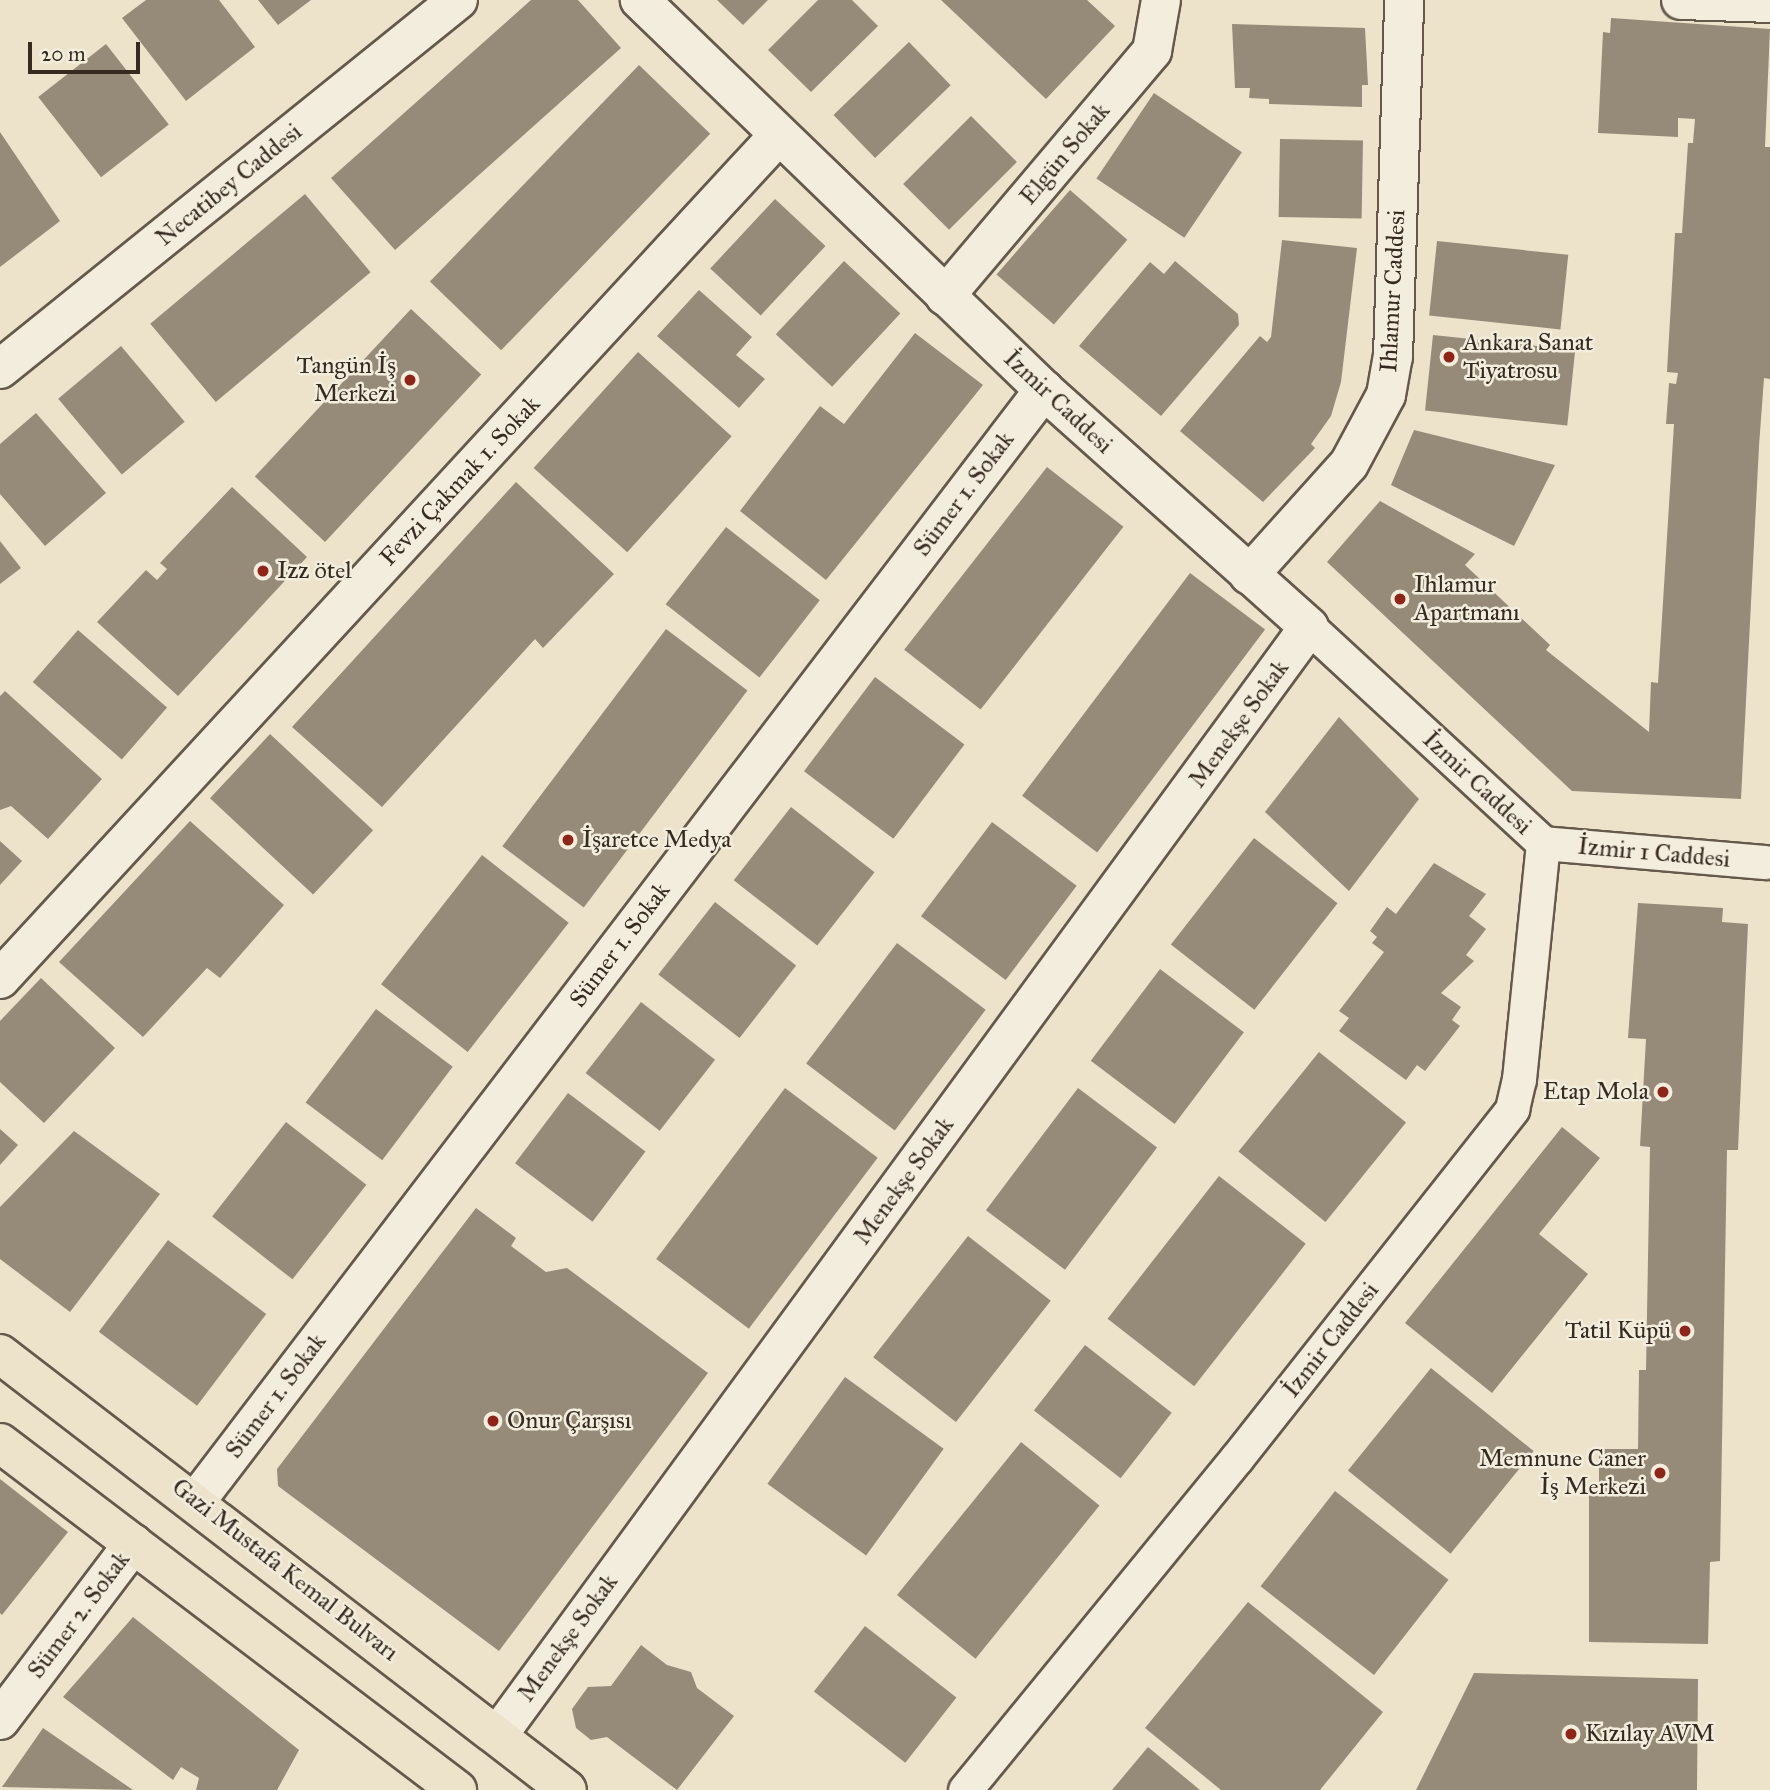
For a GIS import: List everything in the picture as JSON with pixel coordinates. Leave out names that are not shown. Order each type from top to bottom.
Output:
[{"type":"main road","name":"Gazi Mustafa Kemal Bulvarı","points":[[0,1354],[196,1501],[567,1790]]},
{"type":"main road","points":[[0,1443],[443,1786]]},
{"type":"street","name":"Necatibey Caddesi","points":[[0,369],[458,0]]},
{"type":"street","name":"İzmir Caddesi","points":[[640,0],[777,137],[1044,390],[1309,628],[1543,844],[1520,1079],[1511,1109],[1236,1459],[965,1790]]},
{"type":"street","name":"Elgün Sokak","points":[[945,296],[1152,51],[1161,0]]},
{"type":"street","name":"Ihlamur Caddesi","points":[[1249,575],[1349,464],[1386,395],[1393,357],[1404,0]]},
{"type":"street","points":[[1681,0],[1770,3]]},
{"type":"street","name":"Fevzi Çakmak 1. Sokak","points":[[0,979],[777,137]]},
{"type":"street","name":"Sümer 1. Sokak","points":[[196,1501],[1044,390]]},
{"type":"street","name":"Menekşe Sokak","points":[[498,1735],[1309,628]]},
{"type":"street","name":"İzmir 1 Caddesi","points":[[1543,844],[1765,862]]},
{"type":"street","name":"Sümer 2. Sokak","points":[[0,1720],[132,1545]]},
{"type":"building","points":[[146,0],[219,0],[255,47],[186,101],[122,18]]},
{"type":"building","points":[[258,0],[311,0],[278,25]]},
{"type":"building","points":[[531,0],[578,0],[621,48],[395,250],[331,178]]},
{"type":"building","points":[[717,0],[768,0],[743,25]]},
{"type":"building","points":[[818,0],[852,0],[878,26],[811,92],[768,50]]},
{"type":"building","points":[[941,0],[1087,0],[1115,26],[1046,99]]},
{"type":"building","points":[[1611,18],[1770,29],[1765,147],[1770,147],[1770,379],[1764,378],[1759,446],[1741,799],[1572,791],[1327,562],[1380,501],[1475,554],[1465,565],[1550,645],[1546,650],[1649,732],[1651,682],[1658,683],[1674,424],[1666,424],[1669,383],[1676,384],[1678,373],[1667,372],[1675,233],[1682,233],[1688,143],[1693,143],[1695,119],[1678,118],[1678,137],[1598,133],[1603,32],[1610,33]]},
{"type":"building","points":[[1232,24],[1365,28],[1368,85],[1362,85],[1362,107],[1269,104],[1269,99],[1249,98],[1250,88],[1235,88]]},
{"type":"building","points":[[909,42],[951,85],[875,158],[833,115]]},
{"type":"building","points":[[106,44],[169,124],[101,177],[38,97]]},
{"type":"building","points":[[639,65],[710,134],[501,350],[430,282]]},
{"type":"building","points":[[1154,93],[1242,152],[1184,238],[1096,178]]},
{"type":"building","points":[[971,116],[1017,162],[949,230],[903,184]]},
{"type":"building","points":[[0,132],[60,221],[0,267]]},
{"type":"building","points":[[1280,139],[1363,140],[1362,218],[1279,217]]},
{"type":"building","points":[[1070,190],[1127,240],[1054,324],[997,275]]},
{"type":"building","points":[[305,194],[371,272],[216,402],[150,324]]},
{"type":"building","points":[[775,199],[825,246],[761,316],[710,268]]},
{"type":"building","points":[[1282,240],[1357,248],[1341,382],[1331,416],[1311,444],[1315,448],[1263,502],[1180,431],[1260,336],[1267,342],[1271,337]]},
{"type":"building","points":[[1437,241],[1568,255],[1560,329],[1429,316]]},
{"type":"building","points":[[844,261],[900,314],[832,387],[776,334]]},
{"type":"building","points":[[1175,261],[1238,314],[1239,325],[1161,416],[1079,346],[1150,262],[1164,274]]},
{"type":"building","points":[[699,290],[752,337],[736,355],[765,379],[739,408],[657,336]]},
{"type":"building","points":[[411,309],[481,374],[325,542],[255,476]]},
{"type":"building","points":[[915,333],[983,385],[826,580],[740,511],[820,406],[844,424]]},
{"type":"building","points":[[1433,335],[1575,350],[1567,426],[1425,411]]},
{"type":"building","points":[[121,346],[185,422],[122,475],[58,399]]},
{"type":"building","points":[[638,352],[732,436],[627,552],[534,468]]},
{"type":"building","points":[[36,413],[106,493],[45,546],[0,494],[0,444]]},
{"type":"building","points":[[1414,430],[1555,465],[1514,546],[1391,485]]},
{"type":"building","points":[[1047,467],[1123,527],[981,710],[904,650]]},
{"type":"building","points":[[516,482],[614,574],[543,648],[535,639],[382,807],[292,727]]},
{"type":"building","points":[[232,487],[307,557],[178,696],[97,622],[146,570],[157,580],[167,569],[160,563]]},
{"type":"building","points":[[726,527],[820,600],[759,677],[666,604]]},
{"type":"building","points":[[0,541],[21,568],[0,584]]},
{"type":"building","points":[[1190,573],[1265,630],[1097,852],[1022,796]]},
{"type":"building","points":[[666,629],[747,690],[584,908],[502,846]]},
{"type":"building","points":[[78,630],[167,707],[122,759],[33,682]]},
{"type":"building","points":[[875,677],[964,744],[893,839],[804,771]]},
{"type":"building","points":[[5,691],[102,779],[48,839],[11,806],[0,810],[0,696]]},
{"type":"building","points":[[1339,717],[1419,799],[1349,891],[1265,812]]},
{"type":"building","points":[[270,734],[373,830],[313,895],[210,798]]},
{"type":"building","points":[[791,807],[875,872],[817,946],[734,880]]},
{"type":"building","points":[[190,821],[284,905],[220,978],[207,968],[143,1037],[59,962]]},
{"type":"building","points":[[992,822],[1077,886],[1006,980],[921,916]]},
{"type":"building","points":[[1254,838],[1338,903],[1254,1010],[1171,944]]},
{"type":"building","points":[[0,841],[22,861],[0,885]]},
{"type":"building","points":[[482,855],[569,923],[468,1052],[381,984]]},
{"type":"building","points":[[1434,863],[1486,894],[1469,916],[1486,929],[1466,955],[1474,961],[1441,993],[1461,1007],[1452,1020],[1460,1026],[1425,1071],[1417,1065],[1406,1080],[1339,1031],[1349,1018],[1339,1011],[1384,952],[1372,943],[1377,937],[1370,931],[1387,907],[1396,914]]},
{"type":"building","points":[[715,902],[796,965],[740,1038],[658,974]]},
{"type":"building","points":[[1638,903],[1723,908],[1722,922],[1748,924],[1738,1150],[1727,1150],[1720,1561],[1710,1562],[1708,1644],[1589,1642],[1589,1495],[1599,1495],[1599,1449],[1638,1449],[1639,1370],[1646,1370],[1650,1147],[1640,1146],[1646,1039],[1628,1038]]},
{"type":"building","points":[[897,943],[986,1010],[895,1130],[806,1064]]},
{"type":"building","points":[[1160,969],[1244,1032],[1175,1124],[1091,1061]]},
{"type":"building","points":[[41,978],[115,1048],[44,1123],[0,1082],[0,1021]]},
{"type":"building","points":[[641,1002],[715,1060],[660,1131],[586,1073]]},
{"type":"building","points":[[376,1009],[453,1067],[382,1160],[306,1102]]},
{"type":"building","points":[[1319,1052],[1406,1122],[1325,1222],[1238,1151]]},
{"type":"building","points":[[785,1088],[878,1158],[749,1329],[656,1259]]},
{"type":"building","points":[[1078,1088],[1157,1148],[1065,1270],[986,1210]]},
{"type":"building","points":[[568,1093],[645,1151],[593,1222],[515,1163]]},
{"type":"building","points":[[286,1122],[366,1185],[292,1279],[212,1217]]},
{"type":"building","points":[[1562,1127],[1600,1158],[1539,1234],[1588,1274],[1492,1393],[1405,1323]]},
{"type":"building","points":[[0,1129],[18,1145],[0,1165]]},
{"type":"building","points":[[74,1131],[160,1194],[70,1312],[0,1259],[0,1207]]},
{"type":"building","points":[[1219,1176],[1306,1244],[1194,1386],[1108,1319]]},
{"type":"building","name":"Onur Çarşısı","points":[[476,1208],[516,1238],[511,1246],[546,1272],[567,1268],[708,1373],[499,1651],[278,1486],[277,1469]]},
{"type":"building","points":[[968,1236],[1051,1301],[956,1422],[873,1357]]},
{"type":"building","points":[[168,1240],[266,1314],[197,1406],[99,1332]]},
{"type":"building","points":[[1085,1345],[1172,1413],[1121,1478],[1034,1410]]},
{"type":"building","points":[[1431,1368],[1534,1451],[1451,1554],[1348,1471]]},
{"type":"building","points":[[845,1377],[944,1449],[866,1556],[767,1484]]},
{"type":"building","points":[[1021,1442],[1099,1506],[976,1659],[897,1595]]},
{"type":"building","points":[[0,1479],[68,1532],[2,1615],[0,1613]]},
{"type":"building","points":[[1335,1491],[1448,1580],[1374,1675],[1261,1586]]},
{"type":"building","points":[[1248,1602],[1383,1712],[1320,1790],[1221,1790],[1145,1728]]},
{"type":"building","points":[[133,1617],[299,1750],[277,1790],[196,1790],[199,1778],[181,1767],[173,1780],[63,1697]]},
{"type":"building","points":[[865,1626],[956,1697],[905,1763],[814,1691]]},
{"type":"building","points":[[641,1645],[667,1665],[691,1672],[697,1688],[734,1716],[677,1790],[607,1737],[591,1740],[576,1728],[572,1709],[588,1687],[611,1686]]},
{"type":"building","name":"Kızılay AVM","points":[[1474,1673],[1698,1679],[1697,1790],[1416,1790]]},
{"type":"building","points":[[43,1728],[133,1790],[2,1787]]},
{"type":"building","points":[[1148,1747],[1200,1790],[1112,1790]]},
{"type":"place","name":"Ankara Sanat Tiyatrosu","points":[[1449,357]]},
{"type":"place","name":"Tangün İş Merkezi","points":[[410,380]]},
{"type":"place","name":"Izz ötel","points":[[263,571]]},
{"type":"place","name":"Ihlamur Apartmanı","points":[[1400,599]]},
{"type":"place","name":"İşaretce Medya","points":[[568,840]]},
{"type":"place","name":"Etap Mola","points":[[1663,1092]]},
{"type":"place","name":"Tatil Küpü","points":[[1685,1331]]},
{"type":"place","name":"Onur Çarşısı","points":[[493,1421]]},
{"type":"place","name":"Memnune Caner İş Merkezi","points":[[1660,1473]]},
{"type":"place","name":"Kızılay AVM","points":[[1571,1734]]}]
